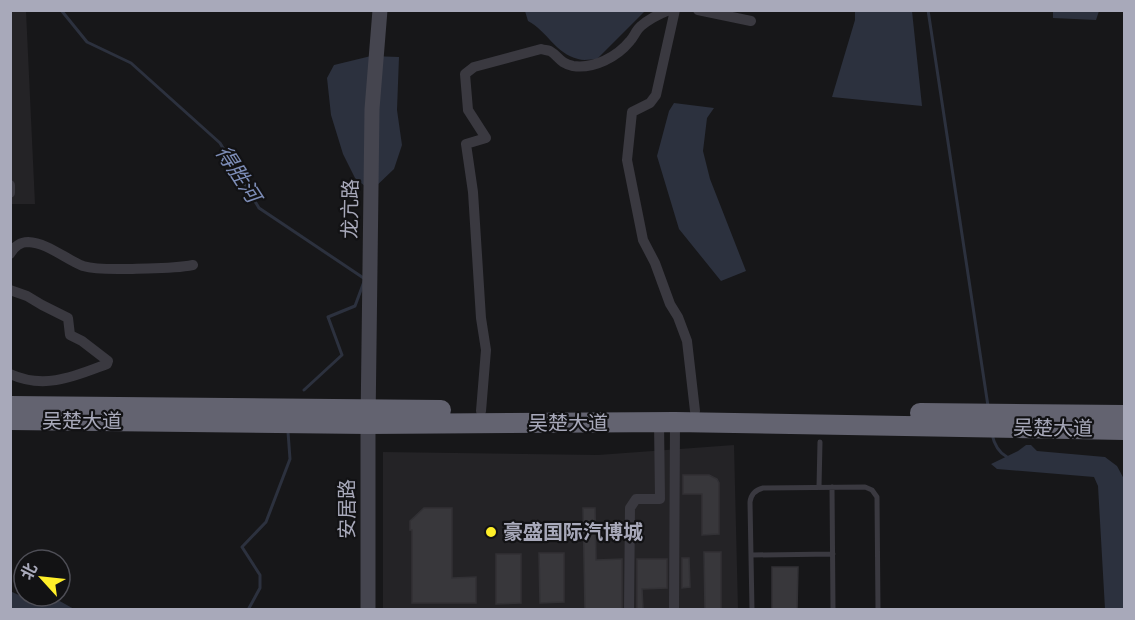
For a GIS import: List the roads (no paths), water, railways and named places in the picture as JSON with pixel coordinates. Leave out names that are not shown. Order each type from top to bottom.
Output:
[{"type":"highway","name":"吴楚大道","points":[[10,406],[236,415],[667,422],[1012,420],[1125,415]]},
{"type":"highway","name":"吴楚大道","points":[[369,416],[481,411],[695,411],[975,420]]},
{"type":"highway","name":"吴楚大道","points":[[10,420],[236,415]]},
{"type":"highway","name":"吴楚大道","points":[[1012,420],[1125,430]]},
{"type":"street","name":"龙亢路","points":[[369,416],[372,109],[380,10]]},
{"type":"street","points":[[481,411],[486,350],[481,318],[473,192],[466,144],[486,138],[468,110],[465,74],[474,67],[541,49],[550,51],[566,64],[575,66],[599,64],[629,43],[640,27],[657,14],[669,10]]},
{"type":"street","points":[[675,10],[656,95],[650,103],[632,112],[627,160],[643,240],[655,263],[687,342],[695,411]]},
{"type":"street","points":[[698,10],[751,21]]},
{"type":"street","points":[[10,185],[11,193]]},
{"type":"street","points":[[10,254],[16,246],[26,242],[40,245],[86,267],[176,268],[193,265]]},
{"type":"street","points":[[10,290],[27,296],[68,318],[69,335],[82,341],[108,361],[107,364],[56,381],[36,381],[10,374]]},
{"type":"street","name":"安居路","points":[[368,609],[369,416]]},
{"type":"street","points":[[629,609],[630,508],[636,500],[660,499],[667,422]]},
{"type":"street","points":[[667,422],[674,609]]},
{"type":"lane","points":[[819,488],[820,442]]},
{"type":"lane","points":[[832,487],[833,609]]},
{"type":"lane","points":[[752,609],[750,502],[755,491],[763,488],[865,487],[872,490],[877,497],[878,609]]},
{"type":"lane","points":[[752,555],[832,554]]},
{"type":"water","points":[[1053,10],[1099,11],[1096,20],[1053,18]]},
{"type":"water","points":[[525,11],[653,11],[644,12],[597,59],[585,60],[564,52],[528,21]]},
{"type":"water","points":[[855,11],[912,11],[922,106],[832,97],[855,20]]},
{"type":"water","points":[[371,56],[399,57],[397,110],[402,145],[394,169],[371,191],[355,178],[343,154],[331,115],[327,78],[334,65]]},
{"type":"water","points":[[674,103],[714,108],[707,118],[703,151],[710,179],[746,271],[721,281],[679,229],[657,156],[669,111]]},
{"type":"water","points":[[1026,445],[1031,445],[1037,451],[1105,457],[1117,466],[1124,479],[1124,609],[1105,609],[1098,486],[1094,477],[997,469],[991,464]]},
{"type":"water","points":[[10,591],[12,592],[12,608],[74,609],[11,609]]},
{"type":"waterway","name":"得胜河","points":[[61,10],[87,42],[131,63],[220,143],[259,208],[365,279],[355,306],[328,317],[342,355],[304,390]]},
{"type":"waterway","points":[[928,10],[988,406]]},
{"type":"waterway","name":"得胜河","points":[[248,610],[260,588],[260,575],[242,547],[266,522],[290,459],[288,432]]},
{"type":"waterway","points":[[992,434],[997,447],[1007,457]]},
{"type":"place","name":"豪盛国际汽博城","points":[[491,532]]}]
